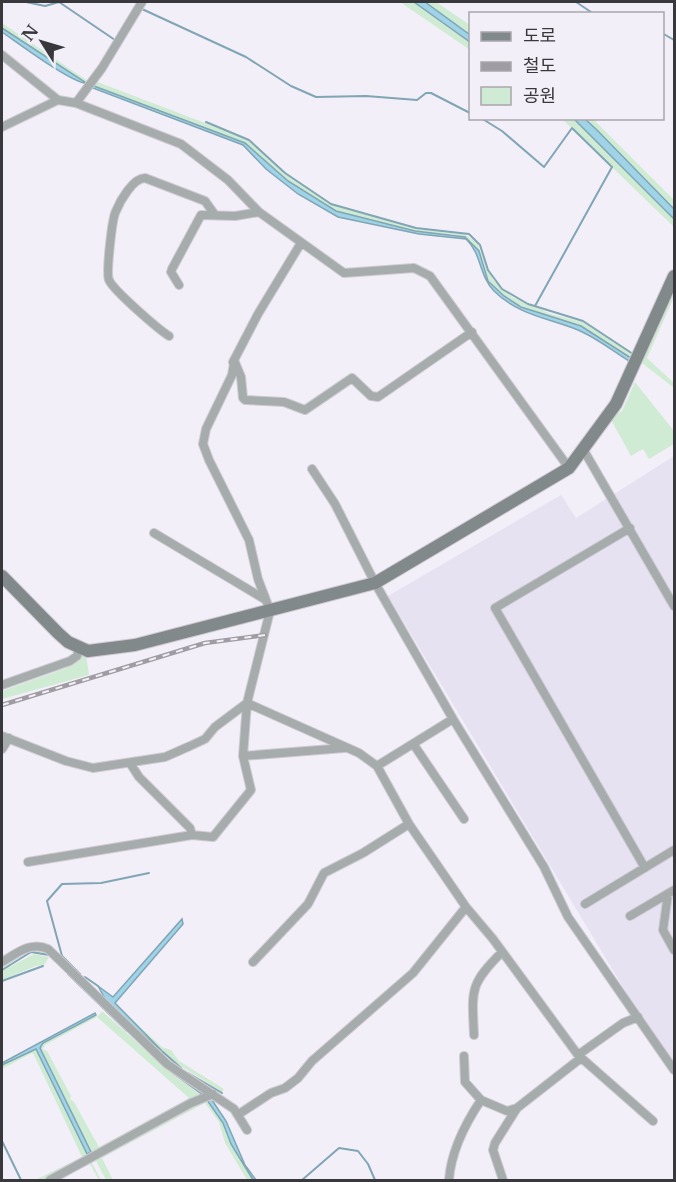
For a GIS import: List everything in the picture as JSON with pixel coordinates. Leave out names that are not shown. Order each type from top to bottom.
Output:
[{"type":"street","points":[[76,103],[102,68],[142,2]]},
{"type":"street","points":[[2,55],[58,100],[76,103],[181,144],[228,180],[259,212],[344,273],[414,268],[424,271],[436,281],[569,468]]},
{"type":"street","points":[[2,127],[58,100]]},
{"type":"street","points":[[169,336],[147,321],[110,282],[108,270],[115,212],[135,182],[145,178],[205,201],[215,215]]},
{"type":"street","points":[[179,285],[171,273],[172,269],[201,215],[235,216],[259,212]]},
{"type":"street","points":[[226,374],[258,314],[301,243]]},
{"type":"street","points":[[2,576],[58,633],[79,648],[102,650],[135,645],[268,605],[375,583],[569,468],[616,404],[675,276]]},
{"type":"street","points":[[234,360],[241,377],[245,400],[284,402],[305,410],[352,378],[371,396],[378,397],[472,332]]},
{"type":"street","points":[[28,862],[192,835],[213,837],[249,795],[251,786],[243,756],[247,703],[268,605],[258,579],[249,540],[208,460],[203,444],[206,429],[232,375],[234,360]]},
{"type":"street","points":[[583,449],[675,606]]},
{"type":"street","points":[[312,469],[341,514],[375,583],[453,719],[544,867],[568,917],[675,1070]]},
{"type":"street","points":[[630,528],[495,608],[645,868]]},
{"type":"street","points":[[154,533],[268,605]]},
{"type":"street","points":[[2,685],[70,661],[77,656],[79,648]]},
{"type":"street","points":[[247,703],[347,748],[377,765],[409,824],[466,907],[579,1056],[653,1121]]},
{"type":"street","points":[[2,749],[5,737],[66,761],[93,768],[165,757],[205,739],[247,703]]},
{"type":"street","points":[[377,765],[414,745],[453,719]]},
{"type":"street","points":[[414,745],[464,819]]},
{"type":"street","points":[[243,756],[347,748]]},
{"type":"street","points":[[130,763],[140,777],[190,828],[192,835]]},
{"type":"street","points":[[254,962],[308,904],[324,873],[363,854],[409,824]]},
{"type":"street","points":[[585,903],[675,850]]},
{"type":"street","points":[[630,916],[671,892]]},
{"type":"street","points":[[671,892],[663,930],[675,950]]},
{"type":"street","points":[[238,1114],[298,1078],[312,1061],[413,973],[466,907]]},
{"type":"street","points":[[2,962],[29,946],[42,946],[48,949],[167,1064],[213,1094],[238,1114],[247,1130]]},
{"type":"street","points":[[474,1035],[472,992],[485,969],[502,952]]},
{"type":"street","points":[[503,1180],[493,1150],[517,1108],[579,1056],[623,1023],[638,1017]]},
{"type":"street","points":[[464,1056],[465,1082],[481,1100],[507,1112],[517,1108]]},
{"type":"street","points":[[50,1180],[191,1103],[213,1094]]},
{"type":"street","points":[[449,1180],[450,1164],[463,1127],[481,1100]]},
{"type":"shaded area","points":[[674,456],[674,1061],[632,1002],[388,596],[561,495],[576,518]]},
{"type":"green space","points":[[400,2],[414,2],[469,41],[469,49]]},
{"type":"green space","points":[[425,2],[436,2],[469,24],[469,34]]},
{"type":"green space","points":[[2,23],[88,81],[87,83],[2,28]]},
{"type":"green space","points":[[95,81],[249,141],[285,174],[331,204],[416,229],[463,233],[477,243],[493,280],[512,297],[551,314],[583,322],[632,354],[630,357],[581,326],[554,319],[510,301],[488,280],[481,255],[471,241],[457,235],[415,231],[336,211],[288,181],[245,143],[91,86]]},
{"type":"green space","points":[[563,120],[578,122],[674,219],[674,227]]},
{"type":"green space","points":[[586,120],[594,120],[674,200],[674,209]]},
{"type":"green space","points":[[674,286],[674,297],[647,358],[674,383],[674,388],[642,363],[642,359]]},
{"type":"green space","points":[[635,382],[674,431],[674,444],[649,459],[643,449],[631,456],[610,418],[622,411]]},
{"type":"green space","points":[[86,654],[89,675],[2,699],[2,691],[64,669]]},
{"type":"green space","points":[[37,948],[49,954],[28,952],[2,969],[2,965],[27,950]]},
{"type":"green space","points":[[34,954],[49,957],[44,965],[2,980],[2,971]]},
{"type":"green space","points":[[49,954],[55,957],[166,1065],[205,1095],[46,1180],[35,1180],[82,1157],[34,1055],[32,1053],[2,1069],[2,1065],[36,1048],[88,1154],[91,1152],[40,1048],[43,1043],[96,1015],[97,1017],[102,1011],[176,1077],[204,1095],[176,1074],[103,1009]],"holes":[[[97,1017],[189,1098],[99,1147],[74,1102],[70,1099],[71,1096],[47,1051],[43,1049],[45,1045]]]},
{"type":"green space","points":[[114,1003],[162,1047],[171,1050],[179,1061],[224,1089],[222,1092],[171,1060],[115,1007]]},
{"type":"green space","points":[[208,1098],[207,1100],[223,1123],[231,1144],[253,1180],[247,1180],[225,1143],[219,1122],[205,1103],[102,1158],[113,1180],[106,1180],[96,1161],[92,1163],[101,1180],[90,1164],[58,1180],[52,1180]]},
{"type":"water","points":[[414,2],[425,2],[469,34],[469,41]]},
{"type":"water","points":[[2,28],[88,84],[70,77],[45,62],[2,32]]},
{"type":"water","points":[[94,86],[245,143],[288,181],[336,211],[415,231],[465,237],[479,251],[488,281],[504,296],[521,307],[581,326],[634,360],[629,361],[584,333],[523,311],[503,299],[489,285],[475,251],[466,239],[419,234],[338,217],[298,194],[266,169],[243,145],[90,87]]},
{"type":"water","points":[[575,120],[586,120],[597,130],[674,209],[674,219]]},
{"type":"water","points":[[182,919],[183,924],[115,1003],[163,1052],[108,1004],[98,986],[113,997]]},
{"type":"water","points":[[95,1013],[96,1015],[43,1043],[40,1048],[91,1152],[87,1154],[36,1049],[2,1065],[2,1063]]},
{"type":"water","points":[[210,1097],[226,1121],[245,1165],[256,1180],[253,1180],[231,1144],[223,1123],[207,1100]]},
{"type":"waterway","points":[[26,2],[45,6],[59,2],[115,40]]},
{"type":"waterway","points":[[576,2],[591,12]]},
{"type":"waterway","points":[[142,9],[246,57],[291,86],[316,97],[366,96],[417,100],[426,93],[431,93],[469,112]]},
{"type":"waterway","points":[[664,34],[674,40]]},
{"type":"waterway","points":[[484,120],[502,131],[544,167],[572,128],[612,167],[535,306]]},
{"type":"waterway","points":[[206,122],[249,140],[285,173],[331,204],[416,228],[469,234],[480,245],[488,270],[502,289],[528,304],[583,321],[633,354]]},
{"type":"waterway","points":[[80,974],[62,956],[47,901],[62,884],[101,883],[149,873]]},
{"type":"waterway","points":[[2,970],[31,952],[49,955]]},
{"type":"waterway","points":[[2,981],[43,966]]},
{"type":"waterway","points":[[68,974],[127,1031]]},
{"type":"waterway","points":[[85,977],[98,986]]},
{"type":"waterway","points":[[163,1052],[181,1068]]},
{"type":"waterway","points":[[173,1073],[202,1094]]},
{"type":"waterway","points":[[188,1073],[222,1093]]},
{"type":"waterway","points":[[2,1141],[21,1180]]},
{"type":"waterway","points":[[302,1180],[339,1148],[358,1151],[368,1164],[375,1180]]},
{"type":"railway","points":[[2,705],[205,643],[265,635]]}]
